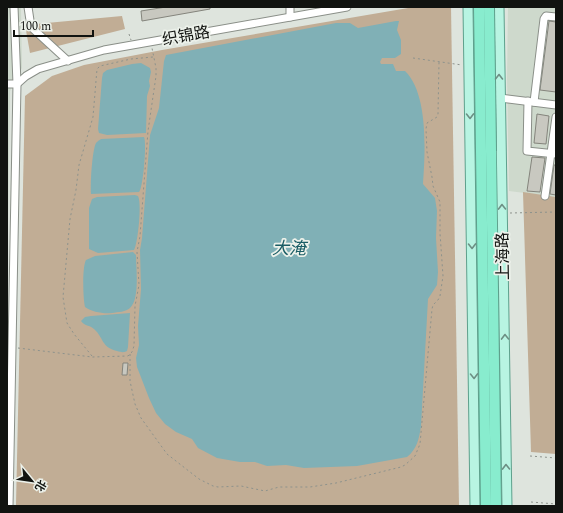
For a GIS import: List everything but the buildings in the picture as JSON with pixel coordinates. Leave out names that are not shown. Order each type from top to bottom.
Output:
[{"type":"highway","name":"上海路","points":[[479,7],[486,151],[496,506]]},
{"type":"highway","name":"上海路","points":[[486,506],[486,151],[489,7]]},
{"type":"main road","name":"上海路","points":[[468,7],[475,506]]},
{"type":"main road","name":"上海路","points":[[499,7],[507,506]]},
{"type":"main road","points":[[469,40],[473,32],[484,27],[495,33],[499,42]]},
{"type":"street","points":[[28,7],[31,27],[68,61]]},
{"type":"street","points":[[290,7],[290,17]]},
{"type":"street","name":"织锦路","points":[[17,84],[26,76],[38,69],[104,50],[290,17],[331,8],[347,7]]},
{"type":"street","points":[[8,505],[11,202],[17,84],[15,56],[11,34],[12,11]]},
{"type":"street","points":[[554,154],[527,151],[531,102],[544,20],[546,16],[556,17]]},
{"type":"street","points":[[7,56],[15,56]]},
{"type":"street","points":[[7,84],[17,84]]},
{"type":"street","points":[[500,98],[556,105]]},
{"type":"street","points":[[545,196],[554,154],[556,116]]},
{"type":"path","points":[[152,42],[156,76],[148,131],[140,236],[137,252],[139,285],[136,306],[134,346],[130,354],[130,381],[137,411],[167,454],[208,484],[218,487],[245,487],[262,491],[279,487],[310,487],[336,483],[400,467],[411,461],[417,453],[420,444],[432,309],[433,305],[440,296],[443,276],[440,233],[440,202],[433,186],[427,152],[426,132],[427,123],[438,114],[439,62]]},
{"type":"path","points":[[92,356],[67,323],[63,297],[70,219],[79,165],[93,117],[97,69],[100,66],[131,59],[153,57]]},
{"type":"path","points":[[413,58],[462,65],[462,69]]},
{"type":"path","points":[[510,212],[556,212]]},
{"type":"path","points":[[10,352],[40,350],[92,356],[128,356],[130,354]]},
{"type":"path","points":[[530,456],[556,458]]},
{"type":"path","points":[[531,502],[556,504]]},
{"type":"shaded area","points":[[7,7],[21,7],[22,68],[10,91],[7,291]]},
{"type":"shaded area","points":[[414,7],[451,7],[459,506],[16,505],[25,96],[52,76],[84,65],[162,50]]},
{"type":"shaded area","points":[[508,7],[556,7],[556,197],[509,191],[507,78]]},
{"type":"shaded area","points":[[122,16],[125,29],[30,53],[25,25]]},
{"type":"shaded area","points":[[523,192],[556,197],[556,454],[531,452]]},
{"type":"water","name":"大淹","points":[[399,21],[397,30],[401,40],[401,54],[395,58],[382,58],[380,62],[381,64],[393,64],[396,71],[405,71],[413,81],[418,94],[422,109],[425,141],[423,184],[435,198],[437,211],[437,285],[428,299],[421,426],[417,443],[413,451],[407,457],[357,466],[304,468],[286,465],[267,466],[255,462],[240,462],[217,458],[198,448],[192,439],[176,432],[165,424],[156,413],[137,367],[136,358],[139,345],[138,326],[141,289],[140,250],[150,135],[159,108],[166,55],[336,23],[350,23],[358,28]]},
{"type":"water","points":[[141,63],[150,68],[151,72],[149,81],[150,86],[147,96],[146,133],[107,135],[99,133],[98,129],[103,73],[107,70]]},
{"type":"water","points":[[144,137],[144,165],[142,183],[139,192],[91,194],[93,153],[96,143],[101,139]]},
{"type":"water","points":[[138,196],[140,214],[134,250],[98,253],[89,249],[89,208],[92,199],[97,197]]},
{"type":"water","points":[[133,252],[136,255],[137,283],[135,298],[130,308],[122,312],[105,313],[94,311],[85,307],[83,276],[86,260],[95,256]]},
{"type":"water","points":[[130,313],[128,347],[127,351],[124,352],[117,351],[105,345],[94,329],[81,321],[85,317],[91,316]]}]
